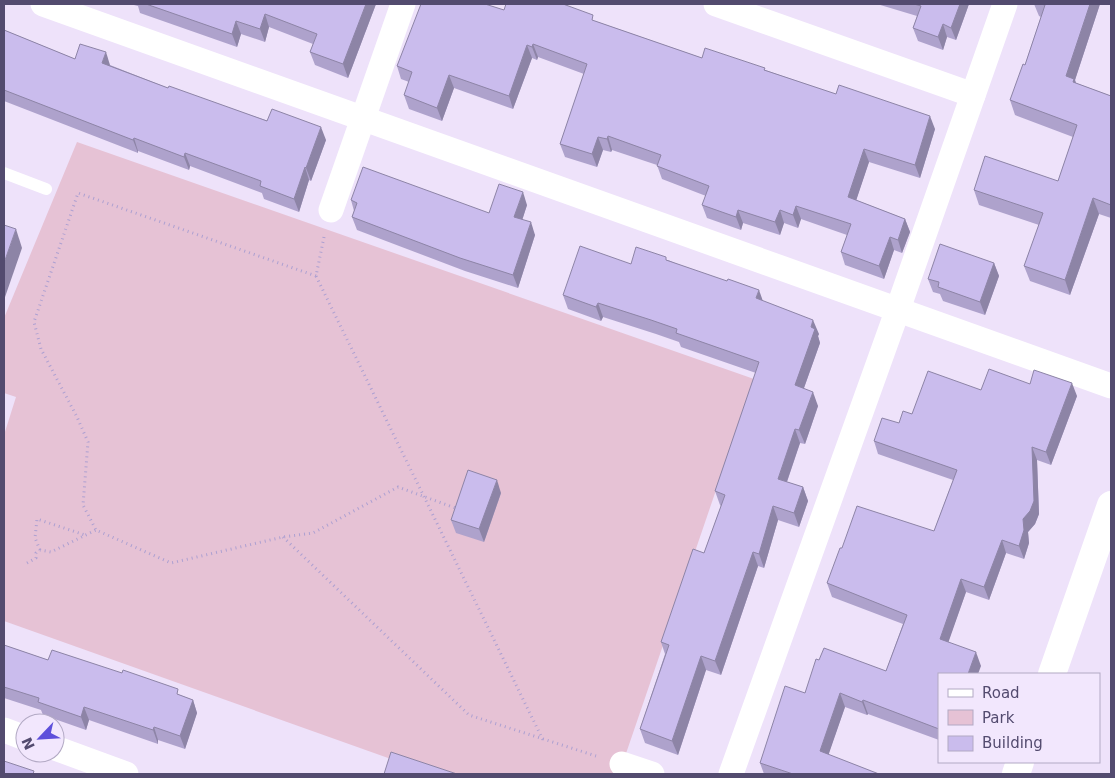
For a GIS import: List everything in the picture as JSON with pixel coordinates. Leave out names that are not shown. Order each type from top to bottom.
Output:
[{"type":"main road","points":[[1052,673],[1103,557],[1111,505]]},
{"type":"street","points":[[43,4],[1111,386]]},
{"type":"street","points":[[331,210],[403,4]]},
{"type":"street","points":[[716,4],[973,95]]},
{"type":"street","points":[[731,774],[898,310],[1005,4]]},
{"type":"street","points":[[65,752],[126,774]]},
{"type":"street","points":[[622,764],[652,774]]},
{"type":"lane","points":[[4,173],[46,189]]},
{"type":"path","points":[[316,276],[78,193],[34,322],[41,349],[88,442],[83,505],[96,530],[171,563],[283,537],[313,533],[398,487],[459,509]]},
{"type":"path","points":[[331,210],[316,276],[543,740]]},
{"type":"path","points":[[40,550],[35,538],[37,519],[85,535]]},
{"type":"path","points":[[40,550],[51,552],[96,530]]},
{"type":"path","points":[[283,537],[469,715],[622,764]]},
{"type":"path","points":[[28,563],[36,558],[36,553],[40,550]]},
{"type":"green space","points":[[77,142],[754,379],[619,774],[433,774],[4,621],[4,435],[16,397],[4,393],[4,318]]},
{"type":"building","points":[[146,4],[366,4],[343,64],[310,52],[317,34],[265,14],[260,29],[236,21],[232,34]]},
{"type":"building","points":[[421,4],[485,4],[504,10],[506,4],[563,4],[593,15],[592,20],[702,58],[705,48],[836,94],[839,85],[930,116],[915,165],[864,149],[848,197],[905,219],[898,240],[890,237],[879,266],[841,252],[851,224],[796,206],[793,215],[780,210],[775,222],[738,210],[736,217],[702,205],[709,186],[657,166],[661,155],[608,136],[607,139],[598,137],[592,154],[560,144],[587,64],[533,44],[532,47],[527,45],[509,96],[449,75],[437,108],[404,95],[412,72],[397,66]]},
{"type":"building","points":[[914,4],[960,4],[951,28],[943,24],[938,37],[913,28],[921,6]]},
{"type":"building","points":[[1041,4],[1090,4],[1066,76],[1074,79],[1073,82],[1111,96],[1111,205],[1093,198],[1065,280],[1024,266],[1043,213],[974,190],[985,156],[1058,181],[1077,125],[1010,100],[1023,64],[1025,65],[1045,5]]},
{"type":"building","points":[[4,30],[75,59],[80,44],[106,52],[102,63],[168,88],[169,86],[267,121],[272,109],[321,127],[294,199],[260,186],[261,181],[185,153],[184,157],[134,138],[133,140],[4,90]]},
{"type":"building","points":[[363,167],[489,213],[499,184],[523,192],[514,217],[531,222],[513,275],[460,258],[352,217],[357,203],[351,200]]},
{"type":"building","points":[[4,225],[16,229],[4,263]]},
{"type":"building","points":[[940,244],[994,263],[980,302],[938,287],[939,282],[928,279]]},
{"type":"building","points":[[580,246],[631,264],[636,247],[666,257],[666,260],[759,290],[756,298],[813,320],[811,327],[815,329],[795,385],[813,392],[799,430],[795,429],[778,479],[803,487],[794,513],[773,506],[759,554],[753,552],[715,661],[701,656],[672,741],[640,729],[669,645],[661,642],[693,549],[704,553],[725,495],[715,491],[759,362],[676,333],[677,329],[651,320],[598,303],[596,307],[563,295]]},
{"type":"building","points":[[989,369],[1030,384],[1034,370],[1072,383],[1046,452],[1032,447],[1034,501],[1030,511],[1023,519],[1024,530],[1019,546],[1002,540],[984,587],[961,579],[940,639],[976,652],[968,673],[938,673],[938,729],[840,693],[820,751],[879,774],[793,774],[760,763],[785,686],[805,693],[816,659],[819,660],[824,648],[886,671],[907,615],[827,583],[857,506],[934,531],[957,470],[874,441],[882,418],[899,423],[903,411],[912,414],[928,371],[981,390]]},
{"type":"building","points":[[468,470],[497,480],[479,529],[451,520]]},
{"type":"building","points":[[4,645],[48,660],[52,650],[122,673],[123,670],[178,689],[177,694],[193,700],[180,736],[154,727],[153,730],[84,707],[81,717],[38,702],[39,698],[4,687]]},
{"type":"building","points":[[391,752],[457,774],[384,774]]},
{"type":"building","points":[[4,761],[34,771],[33,774],[4,774]]}]
